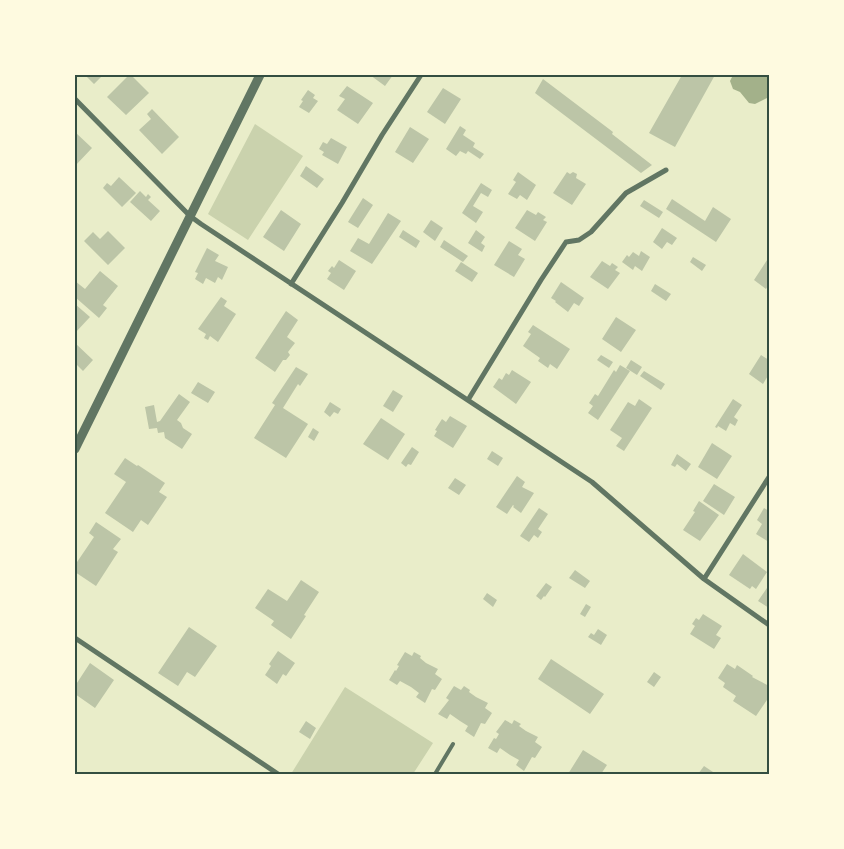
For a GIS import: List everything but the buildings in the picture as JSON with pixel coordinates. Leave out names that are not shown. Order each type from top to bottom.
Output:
[{"type":"street","points":[[75,449],[260,75]]},
{"type":"street","points":[[291,284],[421,75]]},
{"type":"street","points":[[75,99],[190,216],[592,482],[704,580],[769,625]]},
{"type":"street","points":[[468,400],[566,242],[579,240],[591,232],[626,192],[666,170]]},
{"type":"street","points":[[704,580],[769,476]]},
{"type":"street","points":[[75,638],[278,774]]},
{"type":"lane","points":[[435,774],[453,744]]},
{"type":"shaded area","points":[[733,75],[769,75],[769,97],[755,104],[749,103],[740,92],[733,89],[730,81]]},
{"type":"shaded area","points":[[255,124],[303,156],[248,240],[208,214]]},
{"type":"shaded area","points":[[345,687],[433,743],[413,774],[291,774]]}]
